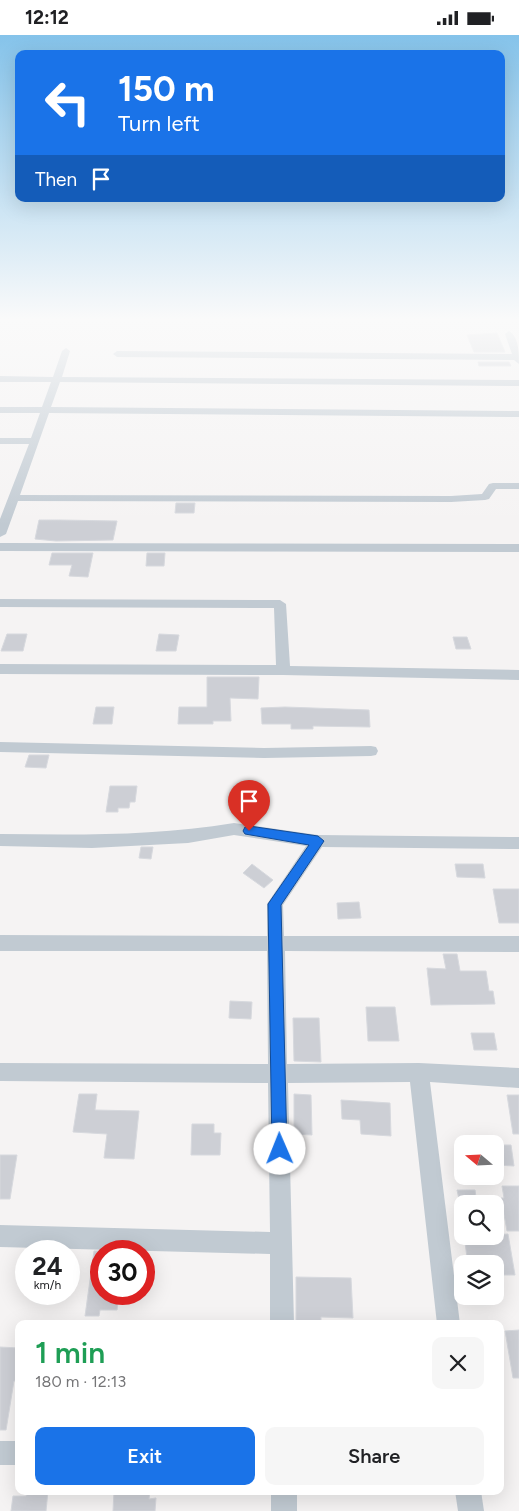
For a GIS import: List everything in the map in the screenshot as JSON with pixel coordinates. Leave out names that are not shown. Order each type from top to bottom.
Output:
[{"type":"street","points":[[0,534],[15,498],[53,387]]},
{"type":"street","points":[[0,410],[519,414]]},
{"type":"street","points":[[0,441],[35,441]]},
{"type":"street","points":[[15,498],[451,499],[485,497],[493,486],[519,486]]},
{"type":"street","points":[[0,547],[519,548]]},
{"type":"street","points":[[0,603],[280,604],[283,670]]},
{"type":"street","points":[[0,669],[283,670],[519,675]]},
{"type":"street","points":[[0,747],[264,753],[371,751]]},
{"type":"street","points":[[0,839],[92,842],[188,837],[234,829],[318,841],[519,843]]},
{"type":"street","points":[[282,1320],[275,904],[318,841]]},
{"type":"street","points":[[0,943],[275,942],[519,944]]},
{"type":"street","points":[[0,1072],[279,1074],[419,1072],[519,1078]]},
{"type":"street","points":[[419,1072],[449,1320]]},
{"type":"street","points":[[0,1236],[280,1243]]},
{"type":"street","points":[[0,1453],[15,1453]]},
{"type":"street","points":[[284,1495],[284,1511]]},
{"type":"street","points":[[469,1495],[471,1511]]},
{"type":"building","points":[[176,503],[195,503],[194,513],[175,513]]},
{"type":"building","points":[[39,520],[117,521],[113,540],[56,541],[35,539]]},
{"type":"building","points":[[52,553],[93,553],[88,577],[69,576],[72,565],[49,565]]},
{"type":"building","points":[[147,553],[165,553],[164,566],[146,566]]},
{"type":"building","points":[[7,634],[27,634],[23,651],[1,651]]},
{"type":"building","points":[[159,634],[179,635],[176,651],[156,651]]},
{"type":"building","points":[[453,637],[467,637],[471,649],[456,649]]},
{"type":"building","points":[[207,677],[259,677],[258,699],[230,698],[231,721],[213,721],[213,724],[178,724],[179,707],[207,707]]},
{"type":"building","points":[[96,707],[114,707],[112,724],[93,724]]},
{"type":"building","points":[[261,708],[369,710],[370,727],[313,726],[313,729],[291,729],[291,724],[262,724]]},
{"type":"building","points":[[29,755],[49,755],[46,768],[25,767]]},
{"type":"building","points":[[110,786],[137,786],[135,802],[130,802],[129,808],[118,808],[118,812],[106,812]]},
{"type":"building","points":[[141,847],[153,847],[151,859],[139,858]]},
{"type":"building","points":[[252,864],[273,880],[264,888],[243,873]]},
{"type":"building","points":[[455,864],[483,864],[485,878],[457,877]]},
{"type":"building","points":[[493,889],[519,889],[519,923],[499,923]]},
{"type":"building","points":[[359,902],[361,918],[338,919],[337,903]]},
{"type":"building","points":[[443,954],[457,954],[460,971],[486,971],[489,991],[493,991],[495,1004],[431,1005],[427,968],[446,969]]},
{"type":"building","points":[[230,1001],[252,1002],[251,1019],[229,1018]]},
{"type":"building","points":[[366,1007],[395,1007],[399,1041],[368,1041]]},
{"type":"building","points":[[293,1018],[319,1018],[321,1062],[294,1061]]},
{"type":"building","points":[[471,1033],[494,1033],[497,1050],[474,1050]]},
{"type":"building","points":[[79,1094],[97,1094],[95,1110],[139,1111],[134,1159],[104,1158],[107,1134],[73,1132]]},
{"type":"building","points":[[294,1094],[311,1095],[312,1135],[294,1134]]},
{"type":"building","points":[[507,1095],[519,1095],[519,1134],[513,1134]]},
{"type":"building","points":[[341,1100],[390,1103],[391,1136],[361,1134],[360,1120],[342,1119]]},
{"type":"building","points":[[192,1124],[214,1124],[214,1133],[221,1133],[220,1155],[191,1155]]},
{"type":"building","points":[[504,1145],[511,1145],[514,1166],[504,1165]]},
{"type":"building","points":[[0,1155],[17,1155],[10,1199],[0,1199]]},
{"type":"building","points":[[502,1186],[519,1186],[519,1231],[507,1231]]},
{"type":"building","points":[[457,1190],[475,1190],[476,1195],[458,1195]]},
{"type":"building","points":[[504,1234],[508,1234],[515,1275],[504,1275],[504,1255],[467,1255],[465,1245],[504,1245]]},
{"type":"building","points":[[296,1277],[351,1278],[353,1318],[321,1317],[321,1320],[296,1320]]},
{"type":"building","points":[[90,1280],[90,1305],[118,1305],[117,1310],[100,1310],[99,1316],[85,1316]]},
{"type":"building","points":[[519,1330],[519,1378],[513,1378],[505,1331]]},
{"type":"building","points":[[0,1347],[15,1348],[15,1381],[6,1430],[0,1430]]},
{"type":"building","points":[[48,1495],[46,1511],[11,1511],[13,1496]]},
{"type":"building","points":[[114,1495],[150,1495],[149,1499],[156,1498],[155,1511],[113,1511]]},
{"type":"route","points":[[249,831],[318,841],[275,904],[280,1149]]}]
